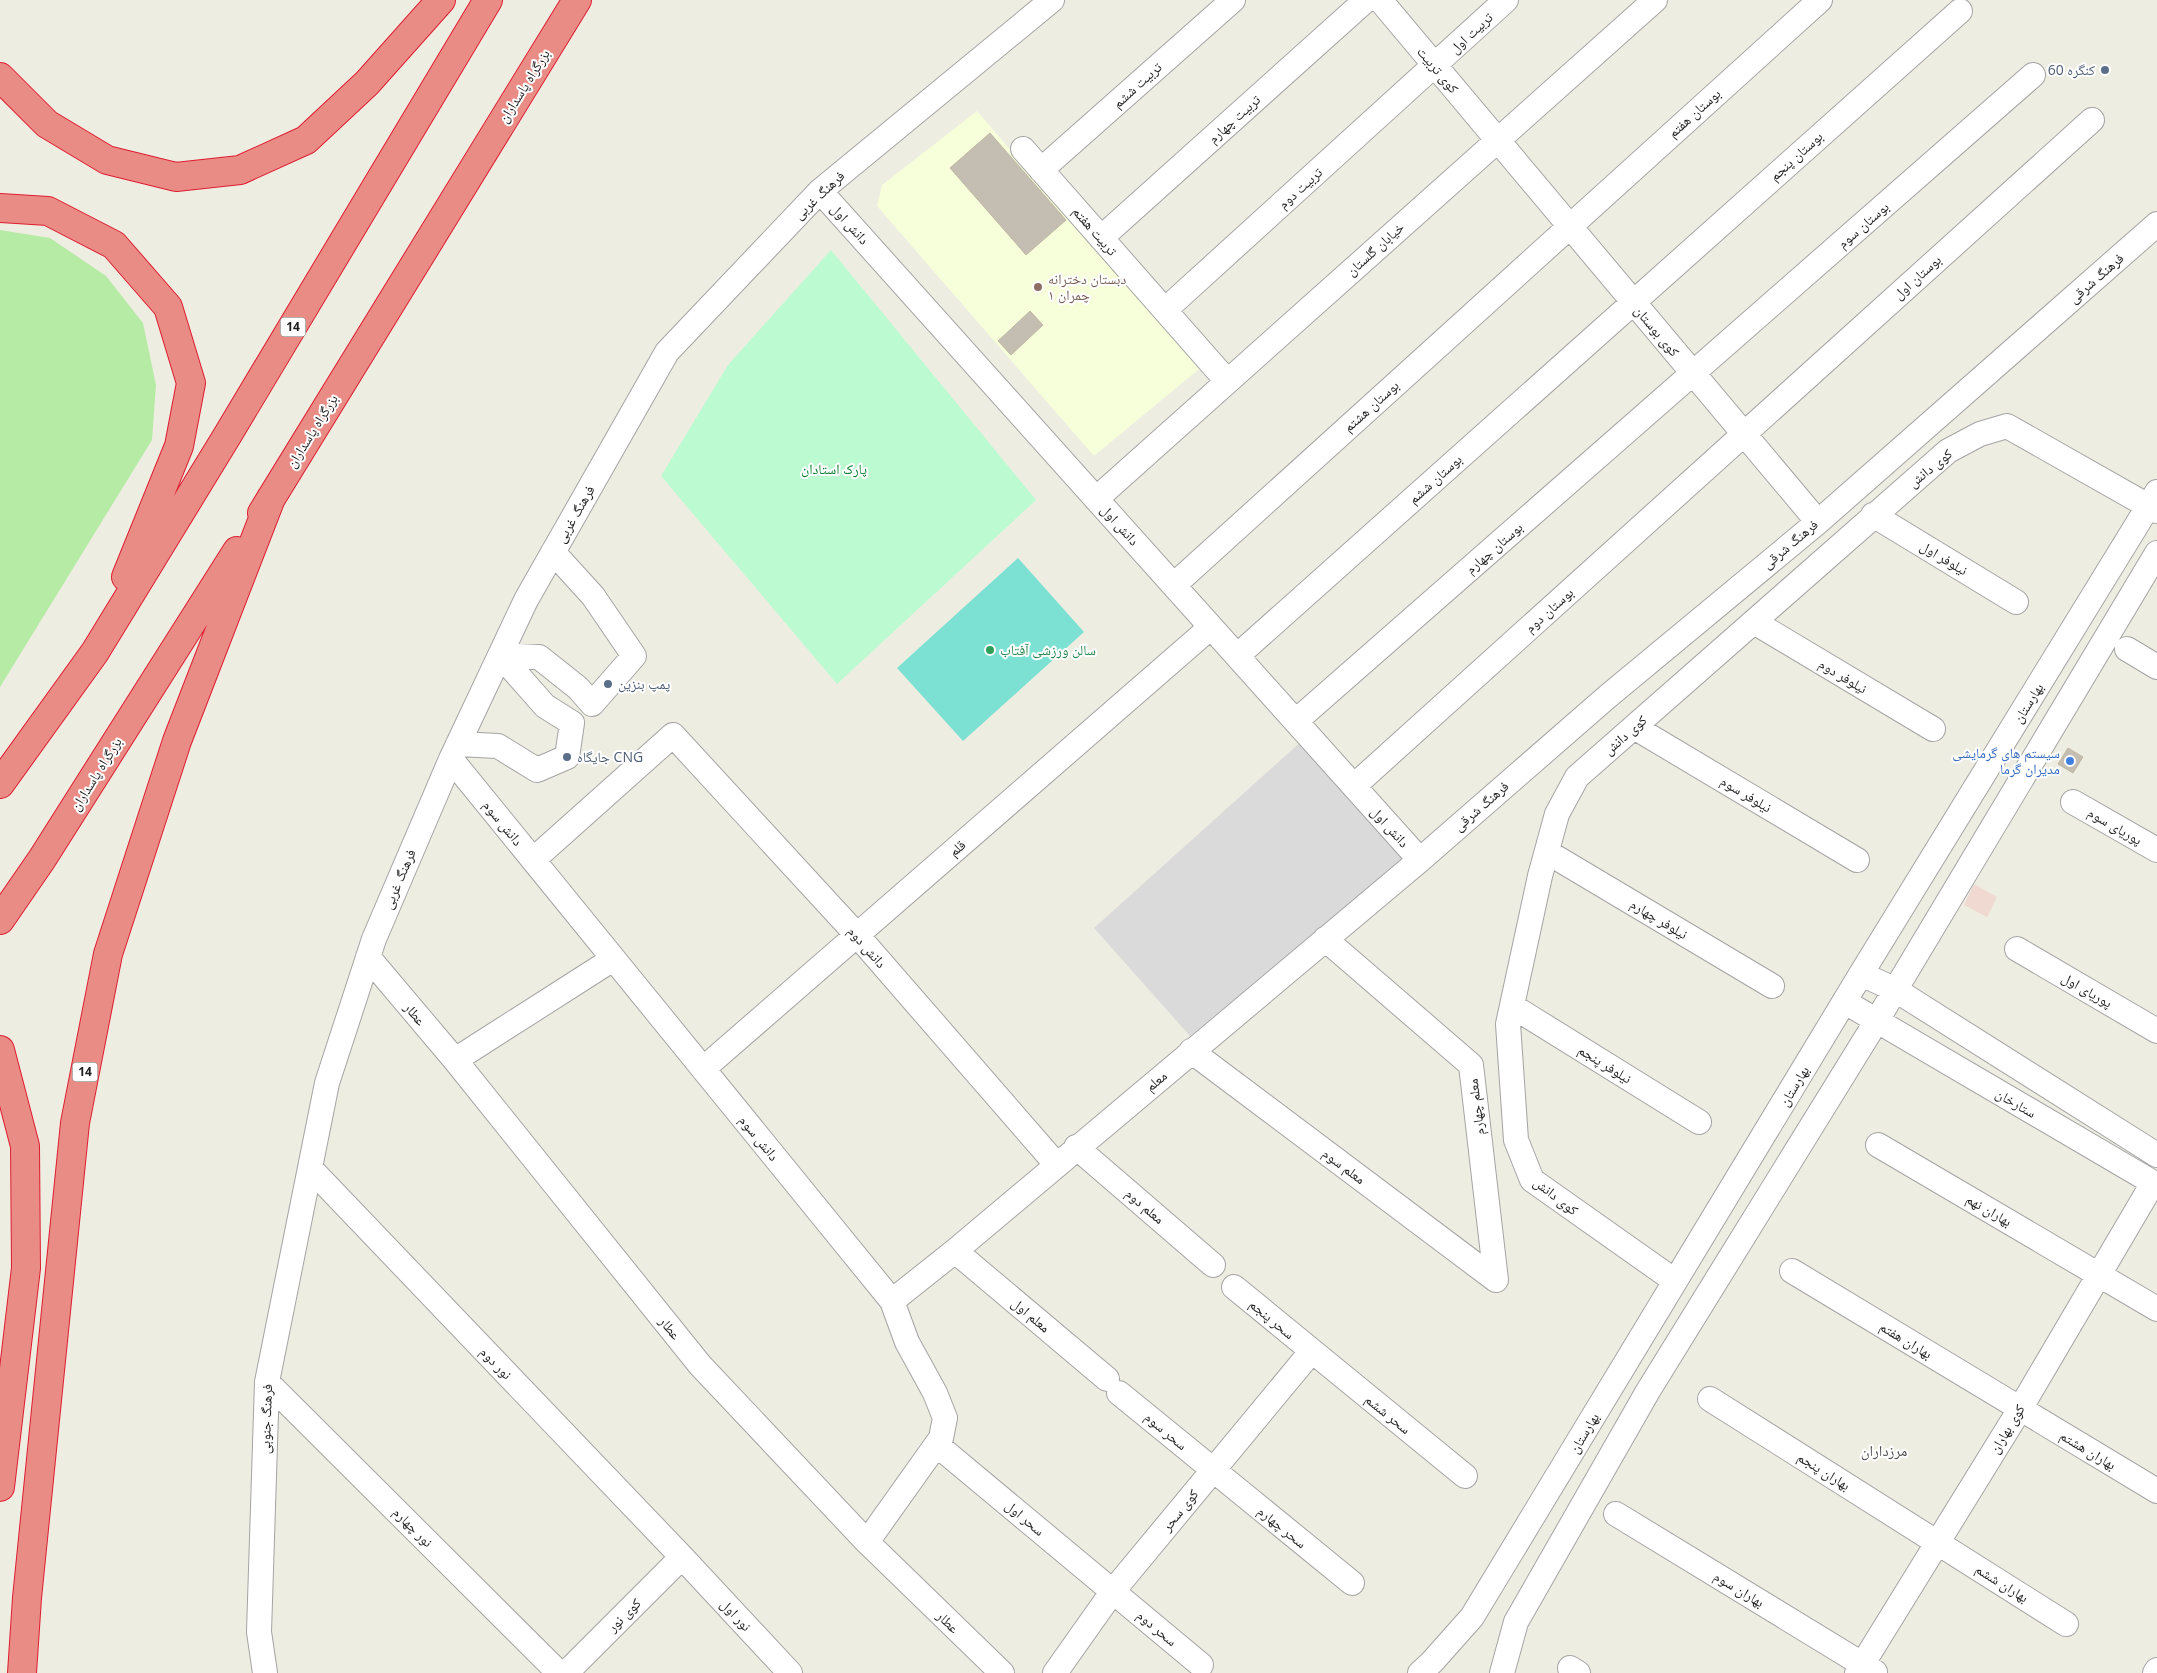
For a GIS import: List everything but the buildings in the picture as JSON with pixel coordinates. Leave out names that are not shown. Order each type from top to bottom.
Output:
[{"type":"highway","points":[[0,77],[47,124],[107,160],[176,177],[240,170],[306,140],[367,83],[441,0]]},
{"type":"highway","name":"14","points":[[0,784],[95,652],[488,0]]},
{"type":"highway","name":"بزرگراه پاسداران","points":[[0,920],[42,859],[271,498],[577,0]]},
{"type":"highway","points":[[0,208],[48,211],[114,245],[168,306],[191,383],[179,446],[95,652]]},
{"type":"highway","name":"14","points":[[22,1673],[27,1598],[75,1123],[108,954],[177,741],[271,498]]},
{"type":"highway","points":[[0,1050],[25,1146],[26,1268],[0,1487]]},
{"type":"street","name":"فرهنگ غربی","points":[[310,1168],[327,1084],[374,939],[455,751],[526,600],[666,352],[820,191],[1052,0]]},
{"type":"street","name":"تربیت ششم","points":[[1041,170],[1233,0]]},
{"type":"street","name":"تربیت چهارم","points":[[1101,238],[1366,0]]},
{"type":"street","name":"کوی تربیت","points":[[1380,0],[1497,140]]},
{"type":"street","name":"تربیت اول","points":[[1435,66],[1506,0]]},
{"type":"street","name":"خیابان گلستان","points":[[1096,498],[1655,0]]},
{"type":"street","name":"بوستان هفتم","points":[[1569,226],[1820,0]]},
{"type":"street","name":"بوستان پنجم","points":[[1633,302],[1960,11]]},
{"type":"street","name":"تربیت دوم","points":[[1165,310],[1435,66]]},
{"type":"street","name":"بوستان سوم","points":[[1693,374],[2033,76]]},
{"type":"street","name":"بوستان اول","points":[[1743,434],[2092,120]]},
{"type":"street","name":"کوی بوستان","points":[[1497,140],[1818,522]]},
{"type":"street","name":"تربیت هفتم","points":[[1023,149],[1227,381]]},
{"type":"street","name":"دانش اول","points":[[820,191],[1420,860]]},
{"type":"street","name":"فرهنگ شرقی","points":[[1420,860],[1607,696],[1818,522],[2157,224]]},
{"type":"street","name":"بوستان هشتم","points":[[1174,585],[1569,226]]},
{"type":"street","name":"بوستان ششم","points":[[1237,656],[1633,302]]},
{"type":"street","name":"بوستان چهارم","points":[[1296,722],[1693,374]]},
{"type":"street","name":"کوی دانش","points":[[1675,1281],[1532,1180],[1516,1140],[1508,1024],[1557,814],[1577,777],[1948,451],[1980,434],[2007,426],[2154,503]]},
{"type":"street","name":"بوستان دوم","points":[[1354,786],[1743,434]]},
{"type":"street","name":"بهارستان","points":[[1420,1673],[1472,1617],[1861,974],[2132,534],[2154,503]]},
{"type":"street","name":"نیلوفر اول","points":[[1873,515],[2016,602]]},
{"type":"street","points":[[1502,1673],[1516,1622],[1648,1392],[1876,1022],[2157,552],[2132,534]]},
{"type":"street","points":[[500,656],[539,657],[578,688],[592,704],[634,656],[593,596],[553,552]]},
{"type":"street","name":"نیلوفر دوم","points":[[1754,622],[1933,729]]},
{"type":"street","name":"قلم","points":[[703,1070],[1211,628]]},
{"type":"street","points":[[2127,649],[2157,666]]},
{"type":"street","points":[[455,751],[498,746],[537,770],[568,757],[572,723],[545,706],[500,656]]},
{"type":"street","name":"نیلوفر سوم","points":[[1634,727],[1857,860]]},
{"type":"street","name":"دانش دوم","points":[[533,860],[673,735],[857,936],[1056,1164]]},
{"type":"street","name":"دانش سوم","points":[[455,751],[533,860],[892,1302],[907,1342],[936,1393],[945,1418],[941,1438],[867,1542]]},
{"type":"street","name":"پوریای سوم","points":[[2074,802],[2157,850]]},
{"type":"street","name":"نیلوفر چهارم","points":[[1547,852],[1772,986]]},
{"type":"street","name":"معلم","points":[[892,1302],[1420,860]]},
{"type":"street","name":"معلم چهارم","points":[[1325,939],[1471,1065],[1496,1280]]},
{"type":"street","name":"پوریای اول","points":[[2017,949],[2157,1031]]},
{"type":"street","name":"عطار","points":[[368,957],[454,1060],[700,1365],[867,1542],[1002,1673]]},
{"type":"street","points":[[454,1060],[613,959]]},
{"type":"street","points":[[1861,974],[1894,989],[2157,1155]]},
{"type":"street","name":"ستارخان","points":[[1845,1002],[1876,1022],[2155,1184]]},
{"type":"street","name":"نیلوفر پنجم","points":[[1512,1006],[1699,1122]]},
{"type":"street","name":"معلم سوم","points":[[1191,1051],[1496,1280]]},
{"type":"street","name":"بهاران نهم","points":[[1878,1145],[2157,1309]]},
{"type":"street","name":"معلم دوم","points":[[1076,1147],[1213,1265]]},
{"type":"street","name":"فرهنگ جنوبی","points":[[266,1673],[259,1632],[267,1382],[310,1168]]},
{"type":"street","name":"نور دوم","points":[[310,1168],[682,1557]]},
{"type":"street","name":"کوی بهاران","points":[[1865,1670],[1938,1542],[2155,1184]]},
{"type":"street","name":"معلم اول","points":[[955,1251],[1113,1386]]},
{"type":"street","name":"بهاران هفتم","points":[[1792,1271],[2020,1409]]},
{"type":"street","name":"سحر پنجم","points":[[1234,1287],[1311,1352]]},
{"type":"street","name":"کوی سحر","points":[[1055,1673],[1114,1591],[1311,1352]]},
{"type":"street","name":"سحر ششم","points":[[1311,1352],[1465,1476]]},
{"type":"street","name":"نور چهارم","points":[[267,1382],[559,1673]]},
{"type":"street","name":"سحر سوم","points":[[1113,1386],[1213,1470]]},
{"type":"street","name":"بهاران پنجم","points":[[1710,1399],[1938,1542]]},
{"type":"street","name":"بهاران هشتم","points":[[2020,1409],[2157,1491]]},
{"type":"street","name":"سحر اول","points":[[937,1444],[1114,1591]]},
{"type":"street","name":"سحر چهارم","points":[[1213,1470],[1352,1583]]},
{"type":"street","name":"بهاران سوم","points":[[1616,1514],[1865,1670]]},
{"type":"street","name":"بهاران ششم","points":[[1938,1542],[2066,1624]]},
{"type":"street","name":"کوی نور","points":[[566,1673],[682,1557]]},
{"type":"street","name":"نور اول","points":[[682,1557],[790,1673]]},
{"type":"street","name":"سحر دوم","points":[[1114,1591],[1201,1665]]},
{"type":"shaded area","name":"دبستان دخترانه چمران ۱","points":[[977,111],[1199,369],[1094,456],[877,206],[882,185]]},
{"type":"shaded area","name":"سالن ورزشی آفتاب","points":[[1018,558],[1084,632],[963,741],[897,668]]},
{"type":"shaded area","points":[[1304,739],[1409,854],[1190,1036],[1094,928]]},
{"type":"shaded area","points":[[1974,884],[1997,897],[1987,917],[1964,905]]},
{"type":"green space","points":[[0,230],[50,238],[106,276],[143,323],[156,385],[152,440],[0,687]]},
{"type":"green space","name":"پارک استادان","points":[[831,250],[1036,500],[837,684],[661,476],[728,365]]},
{"type":"place","name":"کنگره 60","points":[[2105,70]]},
{"type":"place","name":"دبستان دخترانه چمران ۱","points":[[1038,287]]},
{"type":"place","name":"سالن ورزشی آفتاب","points":[[990,650]]},
{"type":"place","name":"پمپ بنزین","points":[[608,684]]},
{"type":"place","name":"جایگاه CNG","points":[[567,757]]},
{"type":"place","name":"سیستم های گرمایشی مدیران گرما","points":[[2070,761]]},
{"type":"district","name":"مرزداران","points":[[1884,1451]]}]
